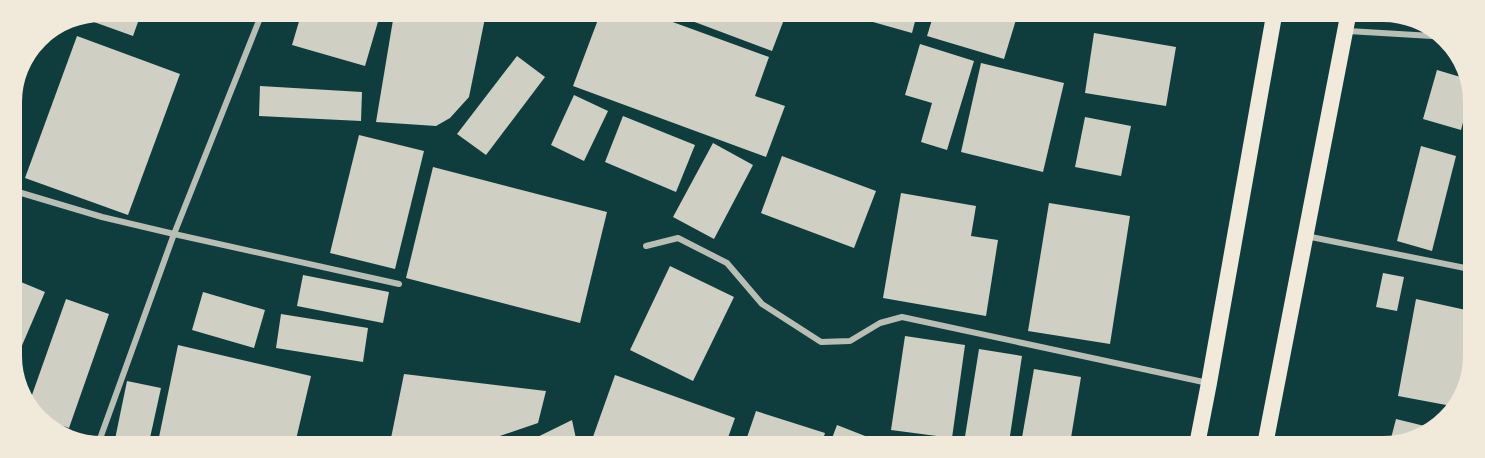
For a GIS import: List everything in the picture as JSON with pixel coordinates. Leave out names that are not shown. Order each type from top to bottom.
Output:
[{"type":"highway","points":[[1198,440],[1274,18]]},
{"type":"highway","points":[[1266,440],[1348,18]]},
{"type":"street","points":[[100,440],[174,234],[260,18]]},
{"type":"street","points":[[1345,31],[1434,36]]},
{"type":"street","points":[[18,192],[102,217],[399,284]]},
{"type":"street","points":[[1305,236],[1467,268]]},
{"type":"street","points":[[646,246],[678,238],[727,263],[762,304],[821,342],[850,341],[880,323],[902,316],[1209,383]]},
{"type":"building","points":[[139,18],[133,36],[88,20]]},
{"type":"building","points":[[300,18],[379,18],[365,66],[292,45]]},
{"type":"building","points":[[393,18],[485,18],[469,97],[450,118],[436,126],[376,122]]},
{"type":"building","points":[[599,18],[662,18],[769,57],[755,96],[785,106],[766,157],[573,86]]},
{"type":"building","points":[[684,18],[785,18],[772,51]]},
{"type":"building","points":[[859,18],[916,18],[912,33]]},
{"type":"building","points":[[933,18],[1017,18],[1004,59],[927,36]]},
{"type":"building","points":[[1094,33],[1176,47],[1166,106],[1085,93]]},
{"type":"building","points":[[77,36],[180,74],[128,215],[25,178]]},
{"type":"building","points":[[920,44],[974,61],[947,150],[921,142],[932,103],[905,95]]},
{"type":"building","points":[[517,56],[545,77],[486,155],[457,134]]},
{"type":"building","points":[[981,63],[1064,83],[1043,172],[961,152]]},
{"type":"building","points":[[1437,70],[1464,78],[1467,107],[1461,130],[1423,119]]},
{"type":"building","points":[[260,86],[362,92],[361,121],[259,116]]},
{"type":"building","points":[[574,95],[608,111],[584,161],[551,145]]},
{"type":"building","points":[[623,116],[695,145],[676,192],[605,162]]},
{"type":"building","points":[[1085,117],[1131,126],[1121,176],[1075,167]]},
{"type":"building","points":[[359,135],[424,151],[395,269],[330,253]]},
{"type":"building","points":[[713,143],[753,165],[714,239],[673,217]]},
{"type":"building","points":[[1421,146],[1456,156],[1432,251],[1397,241]]},
{"type":"building","points":[[782,156],[876,191],[854,248],[761,213]]},
{"type":"building","points":[[433,167],[607,212],[580,323],[406,278]]},
{"type":"building","points":[[901,193],[976,206],[971,236],[998,240],[986,316],[883,298]]},
{"type":"building","points":[[1049,203],[1130,216],[1110,344],[1028,331]]},
{"type":"building","points":[[670,266],[734,297],[693,381],[630,350]]},
{"type":"building","points":[[1383,273],[1404,277],[1397,311],[1376,307]]},
{"type":"building","points":[[303,275],[389,292],[383,323],[297,306]]},
{"type":"building","points":[[18,281],[45,292],[18,355]]},
{"type":"building","points":[[203,292],[265,310],[254,348],[192,330]]},
{"type":"building","points":[[66,299],[109,314],[69,428],[50,421],[30,399]]},
{"type":"building","points":[[1416,299],[1467,310],[1466,367],[1458,393],[1450,406],[1398,396]]},
{"type":"building","points":[[281,314],[368,328],[363,362],[276,348]]},
{"type":"building","points":[[905,336],[965,345],[952,438],[891,430]]},
{"type":"building","points":[[178,345],[311,376],[296,440],[158,440]]},
{"type":"building","points":[[979,349],[1022,356],[1009,440],[964,440]]},
{"type":"building","points":[[1034,369],[1081,377],[1071,440],[1022,440]]},
{"type":"building","points":[[404,374],[546,391],[538,423],[488,440],[391,440]]},
{"type":"building","points":[[615,375],[735,418],[727,440],[592,440]]},
{"type":"building","points":[[127,381],[161,388],[150,440],[115,440]]},
{"type":"building","points":[[756,411],[825,433],[823,440],[746,440]]},
{"type":"building","points":[[1396,419],[1428,427],[1415,434],[1391,440]]},
{"type":"building","points":[[572,420],[576,440],[531,440]]},
{"type":"building","points":[[837,425],[875,440],[831,440]]}]
